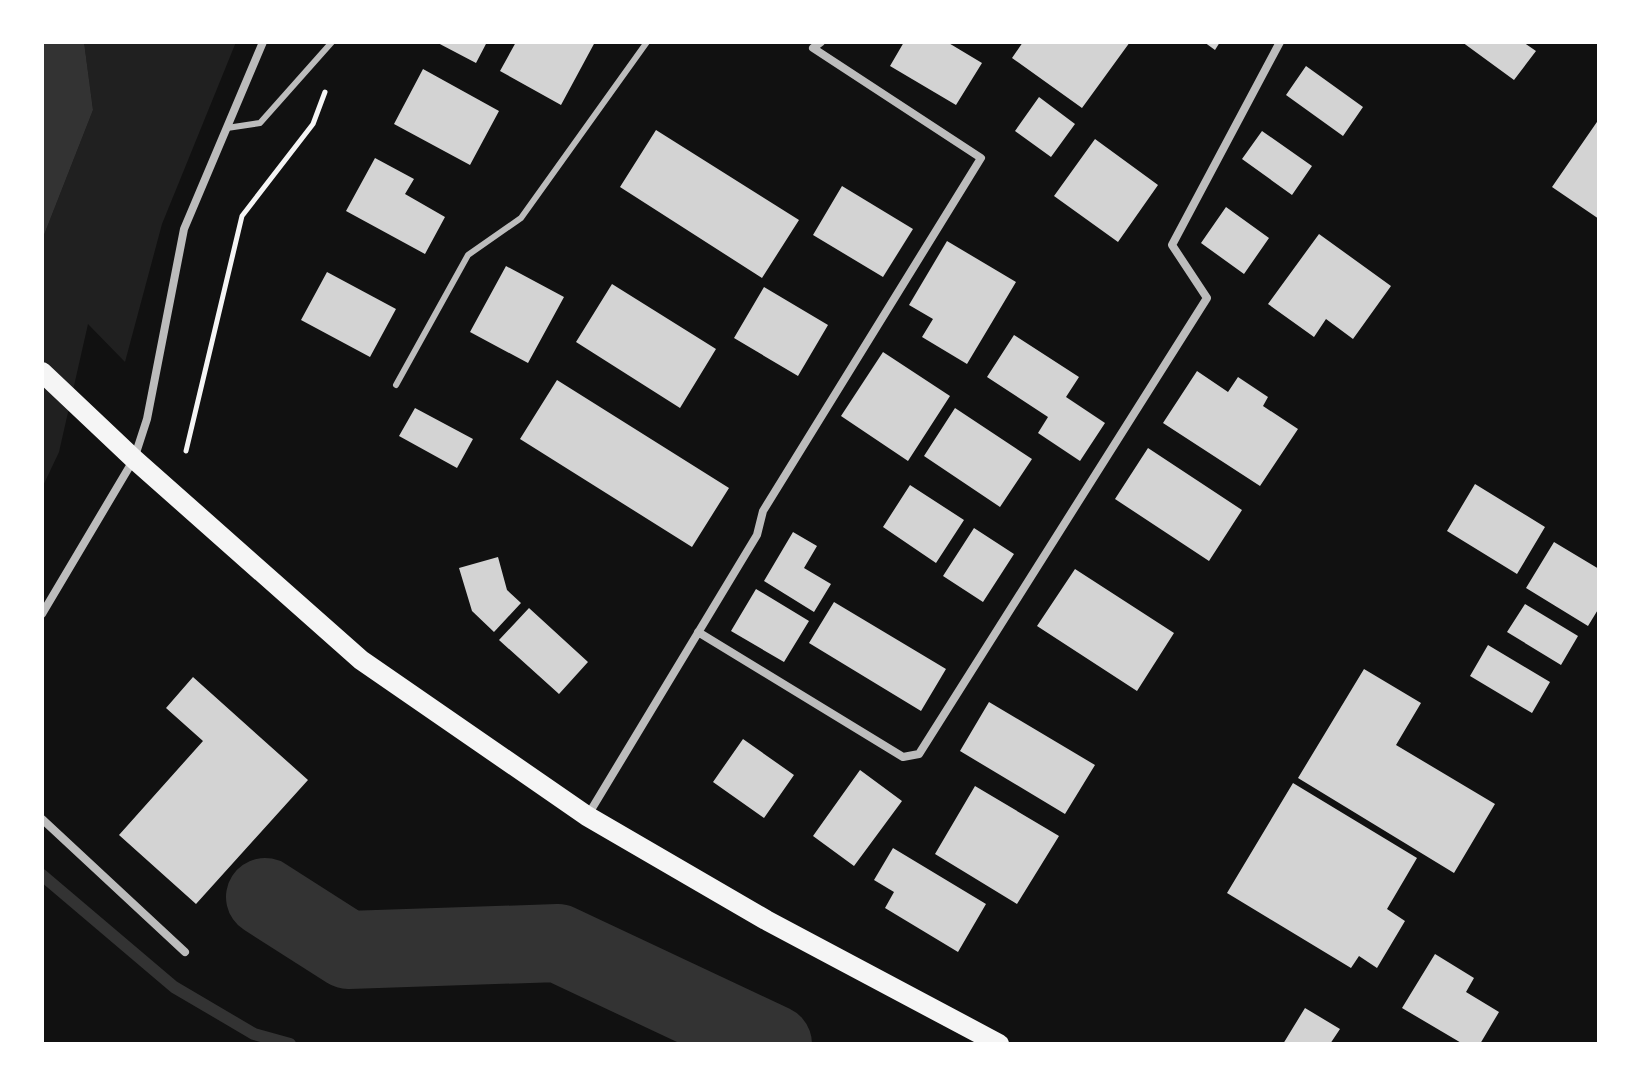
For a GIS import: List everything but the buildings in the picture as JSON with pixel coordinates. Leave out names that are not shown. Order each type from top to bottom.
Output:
[{"type":"main road","points":[[42,372],[134,459],[361,660],[587,816],[766,920],[999,1044]]},
{"type":"street","points":[[42,614],[134,459],[147,419],[184,229],[263,42]]},
{"type":"street","points":[[587,816],[757,535],[763,511],[981,158],[813,48],[821,42]]},
{"type":"street","points":[[698,632],[903,757],[919,754],[1207,298],[1172,245],[1280,42]]},
{"type":"street","points":[[42,819],[185,952]]},
{"type":"lane","points":[[227,128],[260,123],[332,42]]},
{"type":"lane","points":[[396,385],[468,255],[521,218],[647,42]]},
{"type":"path","points":[[186,451],[242,216],[313,124],[328,83]]},
{"type":"shaded area","points":[[42,42],[84,42],[93,110],[42,240]]},
{"type":"shaded area","points":[[84,42],[236,42],[162,224],[125,362],[88,324],[59,452],[42,488],[42,240],[93,110]]},
{"type":"waterway","points":[[42,875],[174,987],[254,1034],[290,1044]]},
{"type":"waterway","points":[[265,897],[348,950],[558,943],[773,1044]]}]
